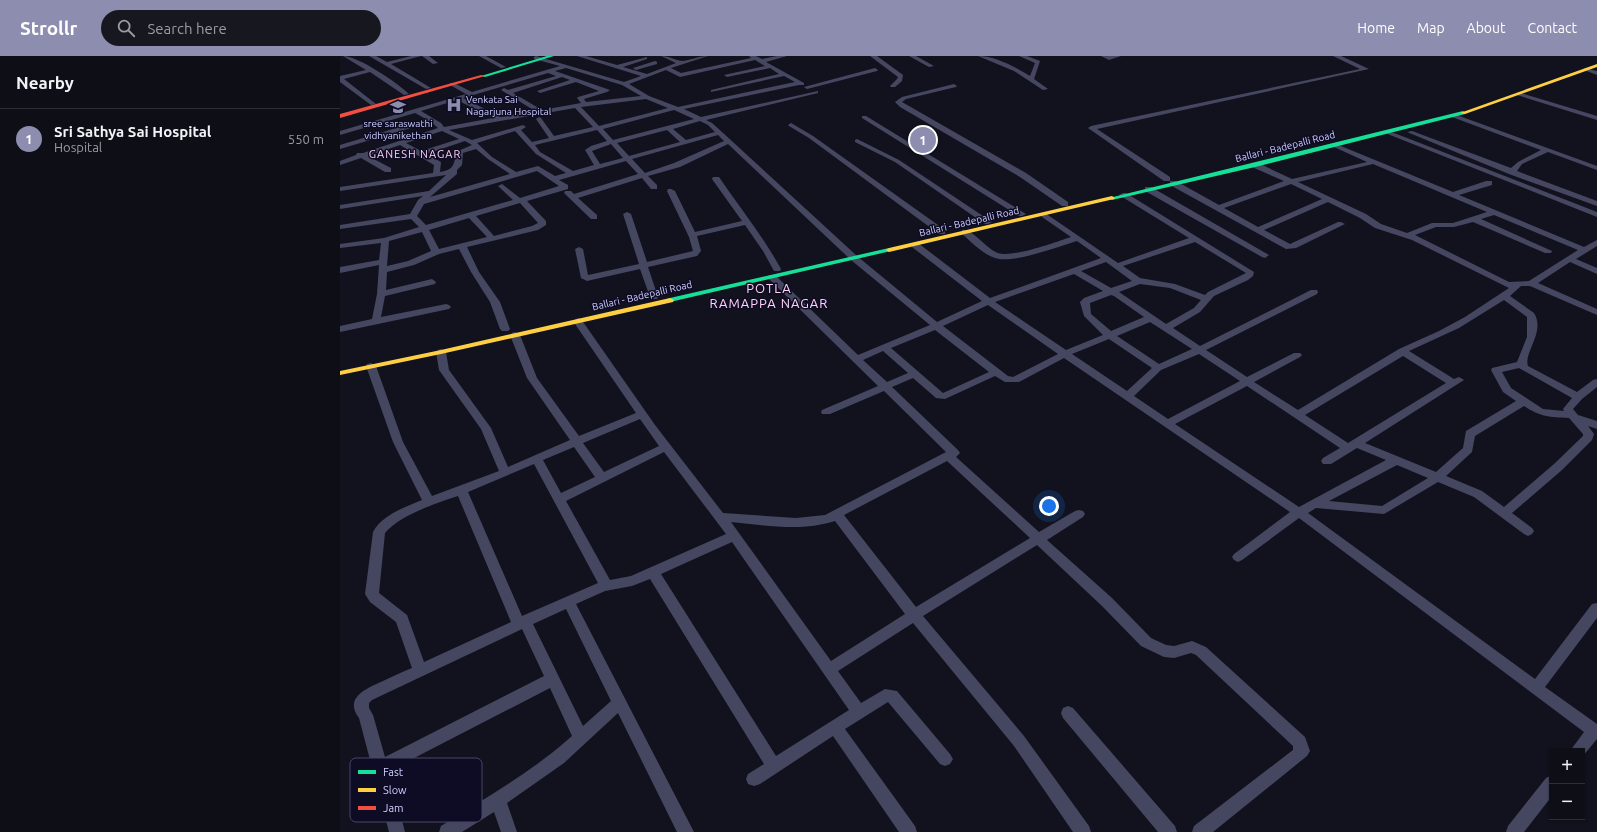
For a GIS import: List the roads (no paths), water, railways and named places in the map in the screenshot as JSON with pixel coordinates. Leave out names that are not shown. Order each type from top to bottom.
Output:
[{"type":"highway","points":[[371,107],[406,94],[503,67],[552,56]]},
{"type":"highway","points":[[340,114],[371,107],[540,58]]},
{"type":"highway","name":"Ballari - Badepalli Road","points":[[851,256],[942,232],[1170,181],[1443,114],[1597,61]]},
{"type":"highway","name":"Ballari - Badepalli Road","points":[[340,373],[578,321],[775,273],[1045,215],[1148,189],[1170,181],[1255,166],[1454,116],[1597,65]]},
{"type":"highway","name":"Ballari - Badepalli Road","points":[[340,365],[654,297],[775,273]]},
{"type":"street","points":[[346,56],[371,70],[406,94]]},
{"type":"street","points":[[372,56],[428,88]]},
{"type":"street","points":[[386,64],[418,56]]},
{"type":"street","points":[[425,56],[435,63]]},
{"type":"street","points":[[484,56],[503,67]]},
{"type":"street","points":[[581,56],[647,76]]},
{"type":"street","points":[[594,60],[606,56]]},
{"type":"street","points":[[664,56],[681,63]]},
{"type":"street","points":[[585,105],[580,98],[624,85],[666,68],[705,56]]},
{"type":"street","points":[[666,68],[680,75],[757,58],[784,56]]},
{"type":"street","points":[[912,56],[931,66]]},
{"type":"street","points":[[981,56],[1016,70],[1045,88]]},
{"type":"street","points":[[1022,56],[1038,62],[1031,80]]},
{"type":"street","points":[[1104,56],[1110,58],[1118,56]]},
{"type":"street","points":[[1336,56],[1366,69],[1091,128],[1170,181],[1286,246],[1291,247],[1341,224]]},
{"type":"street","points":[[540,58],[624,85],[647,97],[710,124],[727,142],[769,178],[851,256],[936,326],[1005,379],[1015,380],[1064,354],[1151,318]]},
{"type":"street","points":[[617,67],[645,58]]},
{"type":"street","points":[[599,166],[588,150],[592,147],[700,120],[819,93],[757,58]]},
{"type":"street","points":[[876,58],[885,58]]},
{"type":"street","points":[[876,58],[901,76],[900,80],[893,86]]},
{"type":"street","points":[[606,63],[617,60]]},
{"type":"street","points":[[630,70],[655,62]]},
{"type":"street","points":[[340,134],[388,118],[566,66]]},
{"type":"street","points":[[727,75],[772,66]]},
{"type":"street","points":[[1586,69],[1597,73]]},
{"type":"street","points":[[340,78],[371,70]]},
{"type":"street","points":[[807,87],[875,70]]},
{"type":"street","points":[[548,71],[589,84],[605,91]]},
{"type":"street","points":[[713,90],[785,74]]},
{"type":"street","points":[[508,92],[561,76]]},
{"type":"street","points":[[340,78],[371,107]]},
{"type":"street","points":[[579,88],[607,79]]},
{"type":"street","points":[[540,91],[577,80]]},
{"type":"street","points":[[538,83],[549,89]]},
{"type":"street","points":[[530,144],[676,109],[800,83]]},
{"type":"street","points":[[452,84],[471,94]]},
{"type":"street","points":[[498,86],[540,115],[553,138]]},
{"type":"street","points":[[954,86],[904,98],[898,102],[902,106],[1023,175],[1065,204]]},
{"type":"street","points":[[1519,94],[1596,117]]},
{"type":"street","points":[[340,163],[401,144],[442,129],[500,119],[540,115],[577,106],[647,97]]},
{"type":"street","points":[[458,98],[500,119]]},
{"type":"street","points":[[577,106],[654,187]]},
{"type":"street","points":[[415,110],[439,124],[442,129],[471,142],[490,158],[515,175]]},
{"type":"street","points":[[382,115],[388,118]]},
{"type":"street","points":[[1454,116],[1597,168]]},
{"type":"street","points":[[864,117],[1022,214]]},
{"type":"street","points":[[342,147],[431,120]]},
{"type":"street","points":[[791,125],[942,232]]},
{"type":"street","points":[[419,154],[471,142],[520,128],[530,144],[538,153],[572,174]]},
{"type":"street","points":[[668,128],[685,143]]},
{"type":"street","points":[[1387,132],[1597,215]]},
{"type":"street","points":[[1410,132],[1597,204]]},
{"type":"street","points":[[553,179],[720,134]]},
{"type":"street","points":[[857,141],[897,162],[988,222]]},
{"type":"street","points":[[340,189],[451,172],[458,165],[460,152],[471,142]]},
{"type":"street","points":[[572,197],[677,165],[727,142]]},
{"type":"street","points":[[401,144],[438,164],[436,174]]},
{"type":"street","points":[[1336,146],[1584,250]]},
{"type":"street","points":[[342,147],[388,170]]},
{"type":"street","points":[[1512,172],[1518,164],[1547,150]]},
{"type":"street","points":[[1218,208],[1290,182],[1374,162]]},
{"type":"street","points":[[1255,166],[1363,216],[1378,226],[1409,235],[1508,285],[1531,283],[1597,242]]},
{"type":"street","points":[[340,246],[383,233],[425,229],[566,187],[538,168],[421,202]]},
{"type":"street","points":[[340,227],[383,233],[413,216],[421,202],[454,172],[451,172]]},
{"type":"street","points":[[716,179],[747,222],[775,273],[856,359],[954,453],[836,514],[838,516]]},
{"type":"street","points":[[1452,194],[1489,183]]},
{"type":"street","points":[[340,270],[411,263],[436,252],[535,228],[543,223],[520,200],[502,186]]},
{"type":"street","points":[[562,188],[594,217]]},
{"type":"street","points":[[1148,189],[1265,255]]},
{"type":"street","points":[[579,249],[584,276],[586,278],[696,253],[697,251],[692,235],[671,191]]},
{"type":"street","points":[[340,207],[430,193]]},
{"type":"street","points":[[1124,195],[1250,273],[1244,278],[1210,294],[1197,310],[1166,328]]},
{"type":"street","points":[[1257,230],[1328,199]]},
{"type":"street","points":[[1409,235],[1435,225],[1454,225],[1493,212]]},
{"type":"street","points":[[627,214],[654,297]]},
{"type":"street","points":[[470,215],[492,238]]},
{"type":"street","points":[[1045,215],[1116,266],[1140,281],[1172,286],[1206,299]]},
{"type":"street","points":[[413,216],[425,229],[436,252]]},
{"type":"street","points":[[1473,219],[1548,251]]},
{"type":"street","points":[[692,235],[747,222]]},
{"type":"street","points":[[965,232],[999,257],[1030,252],[1078,238]]},
{"type":"street","points":[[1521,240],[1539,232]]},
{"type":"street","points":[[376,321],[381,294],[383,233]]},
{"type":"street","points":[[1116,266],[1195,239]]},
{"type":"street","points":[[915,244],[988,301],[1299,512],[1595,731],[1581,748]]},
{"type":"street","points":[[462,246],[475,272],[495,302],[505,329]]},
{"type":"street","points":[[856,359],[936,326],[988,301],[1107,259]]},
{"type":"street","points":[[1570,259],[1597,271]]},
{"type":"street","points":[[1074,270],[1102,288],[1112,291],[1120,296],[1246,382],[1297,414],[1352,445],[1396,460],[1478,494],[1528,531]]},
{"type":"street","points":[[1140,281],[1085,302],[1089,316],[1110,335],[1159,368]]},
{"type":"street","points":[[381,294],[432,282]]},
{"type":"street","points":[[1531,283],[1597,312]]},
{"type":"street","points":[[1297,414],[1402,351],[1415,344],[1432,339],[1467,321],[1518,284]]},
{"type":"street","points":[[1126,396],[1140,386],[1152,372],[1159,368],[1200,350],[1314,292]]},
{"type":"street","points":[[1503,295],[1532,317],[1532,337],[1522,364]]},
{"type":"street","points":[[1588,308],[1597,303]]},
{"type":"street","points":[[340,328],[446,308]]},
{"type":"street","points":[[578,321],[642,414],[734,536],[858,711]]},
{"type":"street","points":[[515,335],[532,378],[602,478]]},
{"type":"street","points":[[885,348],[937,396],[942,396],[996,372]]},
{"type":"street","points":[[1326,461],[1456,382],[1402,351]]},
{"type":"street","points":[[441,352],[444,370],[486,428],[505,472]]},
{"type":"street","points":[[1168,423],[1297,355]]},
{"type":"street","points":[[1522,364],[1528,371],[1578,397]]},
{"type":"street","points":[[1522,364],[1498,369],[1496,371],[1505,388],[1545,413],[1573,416],[1597,425]]},
{"type":"street","points":[[372,366],[398,442],[429,503]]},
{"type":"street","points":[[826,412],[914,374]]},
{"type":"street","points":[[1505,514],[1588,438],[1588,432],[1568,409],[1578,397],[1597,382]]},
{"type":"street","points":[[1314,504],[1384,510],[1438,477],[1468,450],[1470,434],[1524,401]]},
{"type":"street","points":[[420,670],[402,619],[372,594],[379,532],[381,528],[397,516],[462,491],[575,441],[642,414]]},
{"type":"street","points":[[559,499],[666,447]]},
{"type":"street","points":[[948,456],[1107,602],[1146,642],[1164,651],[1174,652],[1192,647],[1201,652],[1300,742],[1302,751],[1298,756],[1200,832]]},
{"type":"street","points":[[537,459],[606,585]]},
{"type":"street","points":[[1238,557],[1299,512],[1396,460]]},
{"type":"street","points":[[462,491],[522,622],[553,679],[581,738]]},
{"type":"street","points":[[828,670],[1078,514]]},
{"type":"street","points":[[720,517],[808,523],[826,521],[838,516]]},
{"type":"street","points":[[838,516],[914,615],[1019,741],[1083,832]]},
{"type":"street","points":[[377,758],[366,715],[362,710],[362,701],[367,695],[568,601],[606,585],[632,581],[653,573],[734,536]]},
{"type":"street","points":[[653,573],[774,766]]},
{"type":"street","points":[[568,601],[686,832]]},
{"type":"street","points":[[1536,688],[1597,608]]},
{"type":"street","points":[[399,758],[553,679]]},
{"type":"street","points":[[754,779],[882,696],[892,696],[945,759]]},
{"type":"street","points":[[482,810],[559,758],[620,702]]},
{"type":"street","points":[[1068,713],[1169,832]]},
{"type":"street","points":[[835,726],[909,832]]},
{"type":"street","points":[[1514,832],[1549,788]]},
{"type":"street","points":[[498,800],[509,832]]},
{"type":"street","points":[[394,822],[397,832]]},
{"type":"street","points":[[447,832],[463,822]]},
{"type":"place","name":"Venkata Sai Nagarjuna Hospital","points":[[454,105]]},
{"type":"place","name":"sree saraswathi vidhyanikethan","points":[[398,107]]},
{"type":"place","name":"Sri Sathya Sai Hospital","points":[[923,140]]},
{"type":"district","name":"GANESH NAGAR","points":[[415,154]]},
{"type":"district","name":"POTLA RAMAPPA NAGAR","points":[[769,296]]}]
